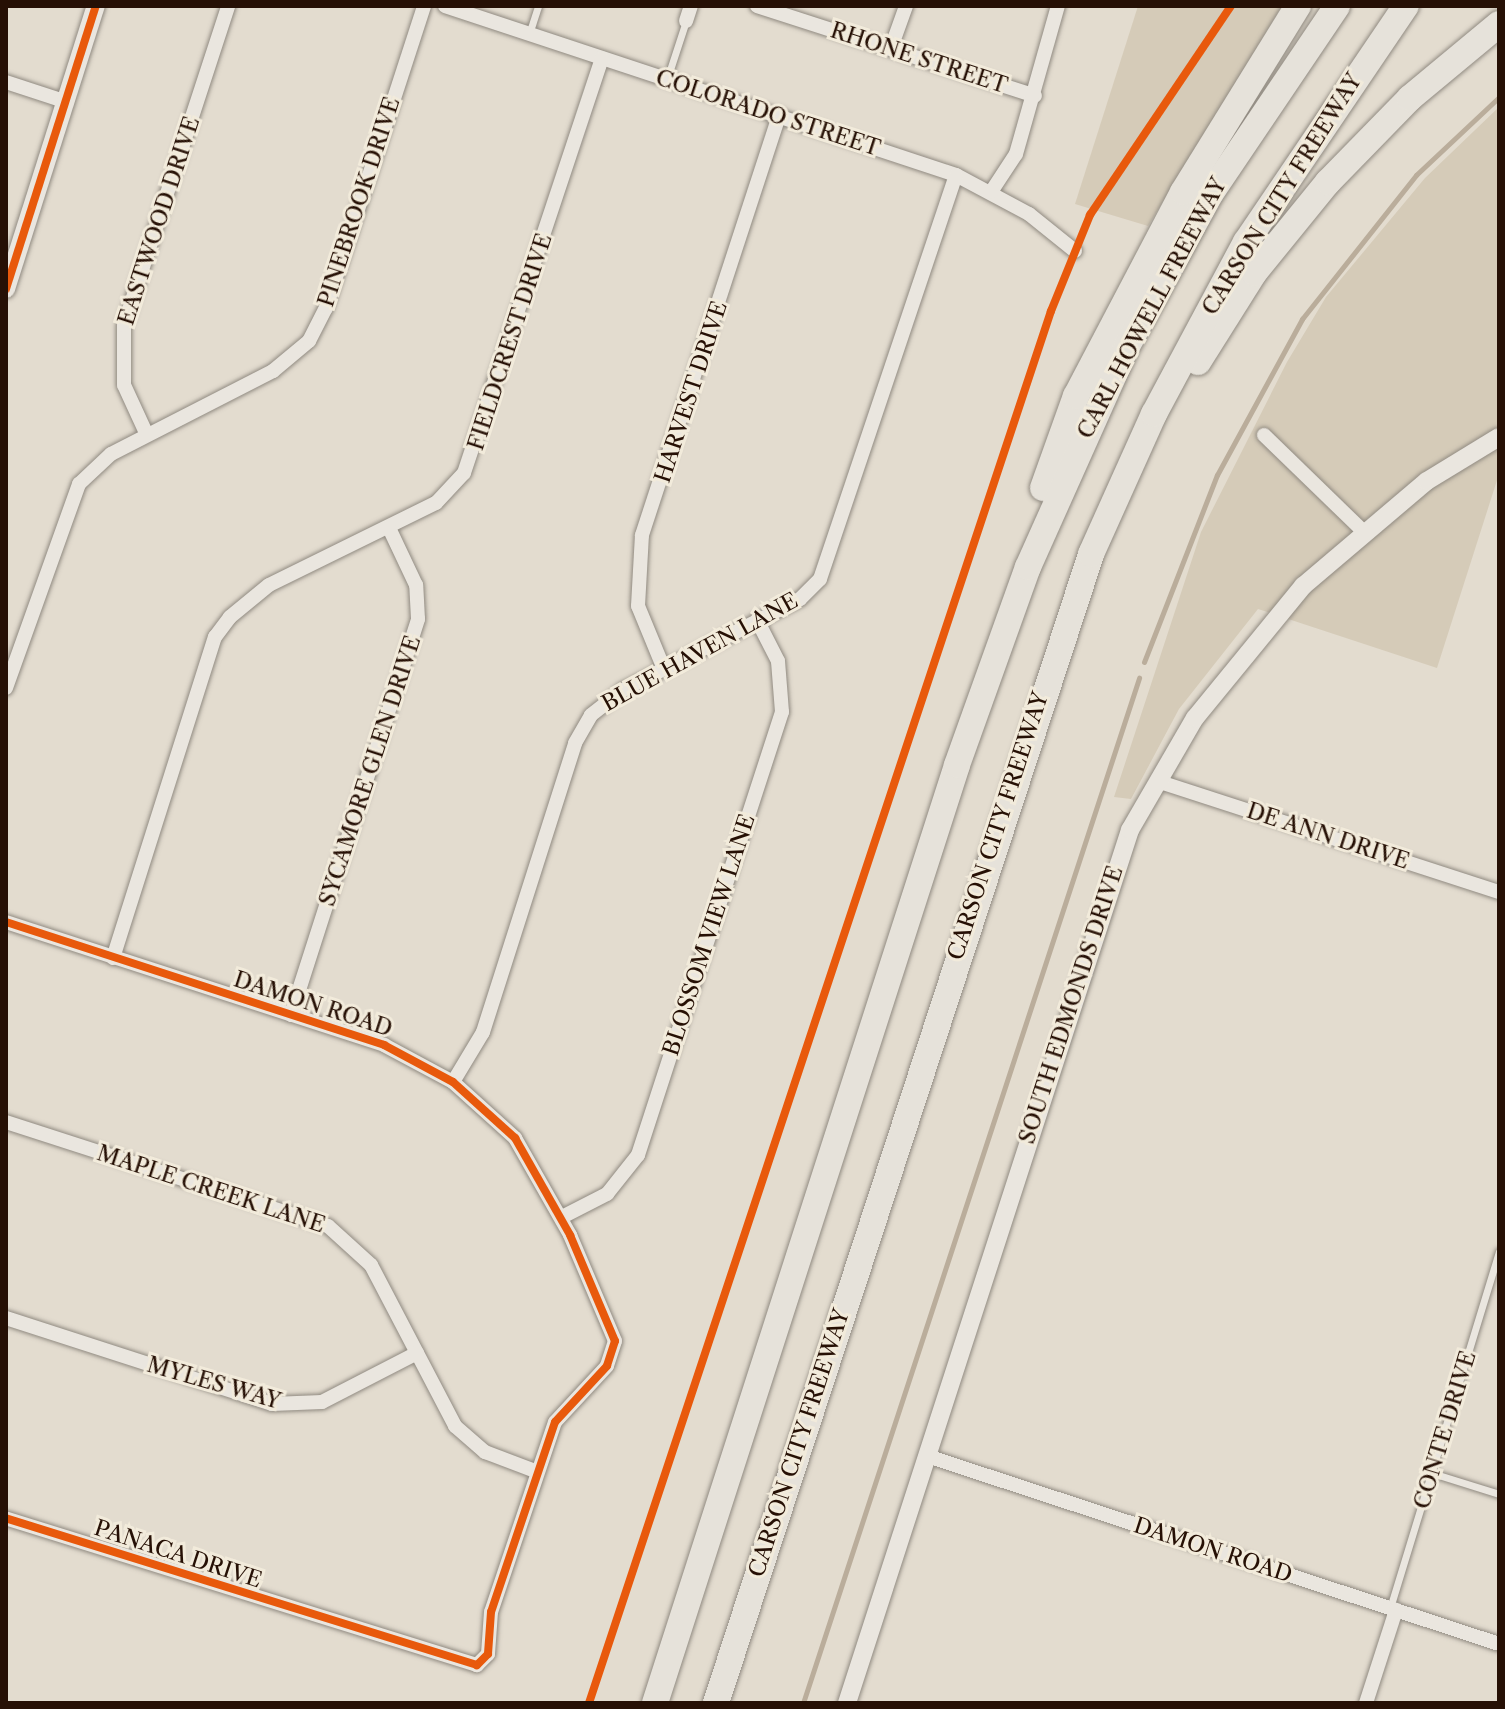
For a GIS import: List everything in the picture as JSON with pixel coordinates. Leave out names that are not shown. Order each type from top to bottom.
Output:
[{"type":"highway","points":[[655,1703],[957,765],[969,688],[1076,396],[1183,192],[1298,6]]},
{"type":"highway","name":"CARL HOWELL FREEWAY","points":[[957,765],[1094,408],[1211,193],[1337,6]]},
{"type":"highway","name":"CARSON CITY FREEWAY","points":[[716,1703],[1079,584],[1149,424],[1246,242],[1406,6]]},
{"type":"highway","points":[[974,900],[1110,544],[1203,353],[1328,182],[1410,98],[1499,24]]},
{"type":"street","points":[[6,289],[96,6]]},
{"type":"street","name":"EASTWOOD DRIVE","points":[[147,435],[124,385],[124,325],[228,6]]},
{"type":"street","name":"PINEBROOK DRIVE","points":[[6,688],[64,510],[92,470],[147,435],[273,371],[309,341],[326,308],[424,6]]},
{"type":"street","name":"COLORADO STREET","points":[[445,6],[956,175],[991,192],[1075,251]]},
{"type":"street","name":"RHONE STREET","points":[[757,6],[1035,96]]},
{"type":"street","points":[[891,48],[906,6]]},
{"type":"street","points":[[991,192],[1009,170],[1035,96],[1058,6]]},
{"type":"street","name":"FIELDCREST DRIVE","points":[[113,958],[215,637],[246,599],[436,503],[475,451],[602,58]]},
{"type":"street","points":[[6,82],[67,102]]},
{"type":"street","name":"HARVEST DRIVE","points":[[664,669],[638,606],[642,535],[779,115]]},
{"type":"street","name":"BLUE HAVEN LANE","points":[[453,1082],[483,1032],[575,743],[597,708],[664,669],[800,599],[833,556],[956,175]]},
{"type":"street","points":[[1264,435],[1363,531]]},
{"type":"street","name":"SOUTH EDMONDS DRIVE","points":[[847,1703],[1106,892],[1157,781],[1243,653],[1363,531],[1499,437]]},
{"type":"street","name":"SYCAMORE GLEN DRIVE","points":[[291,1015],[418,619],[416,585],[389,528]]},
{"type":"street","name":"BLOSSOM VIEW LANE","points":[[562,1217],[621,1181],[643,1140],[782,712],[778,661],[757,620]]},
{"type":"street","name":"DE ANN DRIVE","points":[[1157,781],[1499,892]]},
{"type":"street","name":"DAMON ROAD","points":[[6,922],[384,1045],[453,1082],[515,1138],[562,1217],[613,1322],[614,1351],[565,1405],[535,1471],[491,1612],[488,1654],[477,1665]]},
{"type":"street","name":"MAPLE CREEK LANE","points":[[6,1122],[328,1226],[371,1265],[455,1426],[485,1452],[535,1471]]},
{"type":"street","name":"MYLES WAY","points":[[6,1318],[272,1404],[322,1402],[417,1353]]},
{"type":"street","name":"DAMON ROAD","points":[[927,1456],[1499,1644]]},
{"type":"street","name":"PANACA DRIVE","points":[[6,1518],[477,1665]]},
{"type":"street","name":"CONTE DRIVE","points":[[1366,1703],[1393,1609]]},
{"type":"lane","points":[[529,34],[538,6]]},
{"type":"lane","points":[[667,79],[688,13]]},
{"type":"lane","name":"CONTE DRIVE","points":[[1393,1609],[1499,1251]]},
{"type":"lane","points":[[1432,1473],[1499,1494]]},
{"type":"shaded area","points":[[1138,6],[1282,6],[1148,226],[1075,204]]},
{"type":"shaded area","points":[[1499,107],[1499,474],[1437,668],[1258,609],[1179,709],[1131,799],[1114,797],[1201,532],[1287,362],[1326,297],[1425,178]]},
{"type":"waterway","points":[[1144,662],[1217,475],[1302,319],[1416,175],[1499,97]]},
{"type":"waterway","points":[[803,1703],[1139,678]]},
{"type":"cycle path","points":[[6,289],[96,6]]},
{"type":"cycle path","points":[[589,1703],[1051,311],[1090,215],[1231,6]]},
{"type":"cycle path","points":[[6,922],[384,1045],[453,1082],[515,1138],[570,1235],[615,1341],[607,1366],[555,1422],[491,1612],[488,1654],[477,1665],[6,1518]]}]
